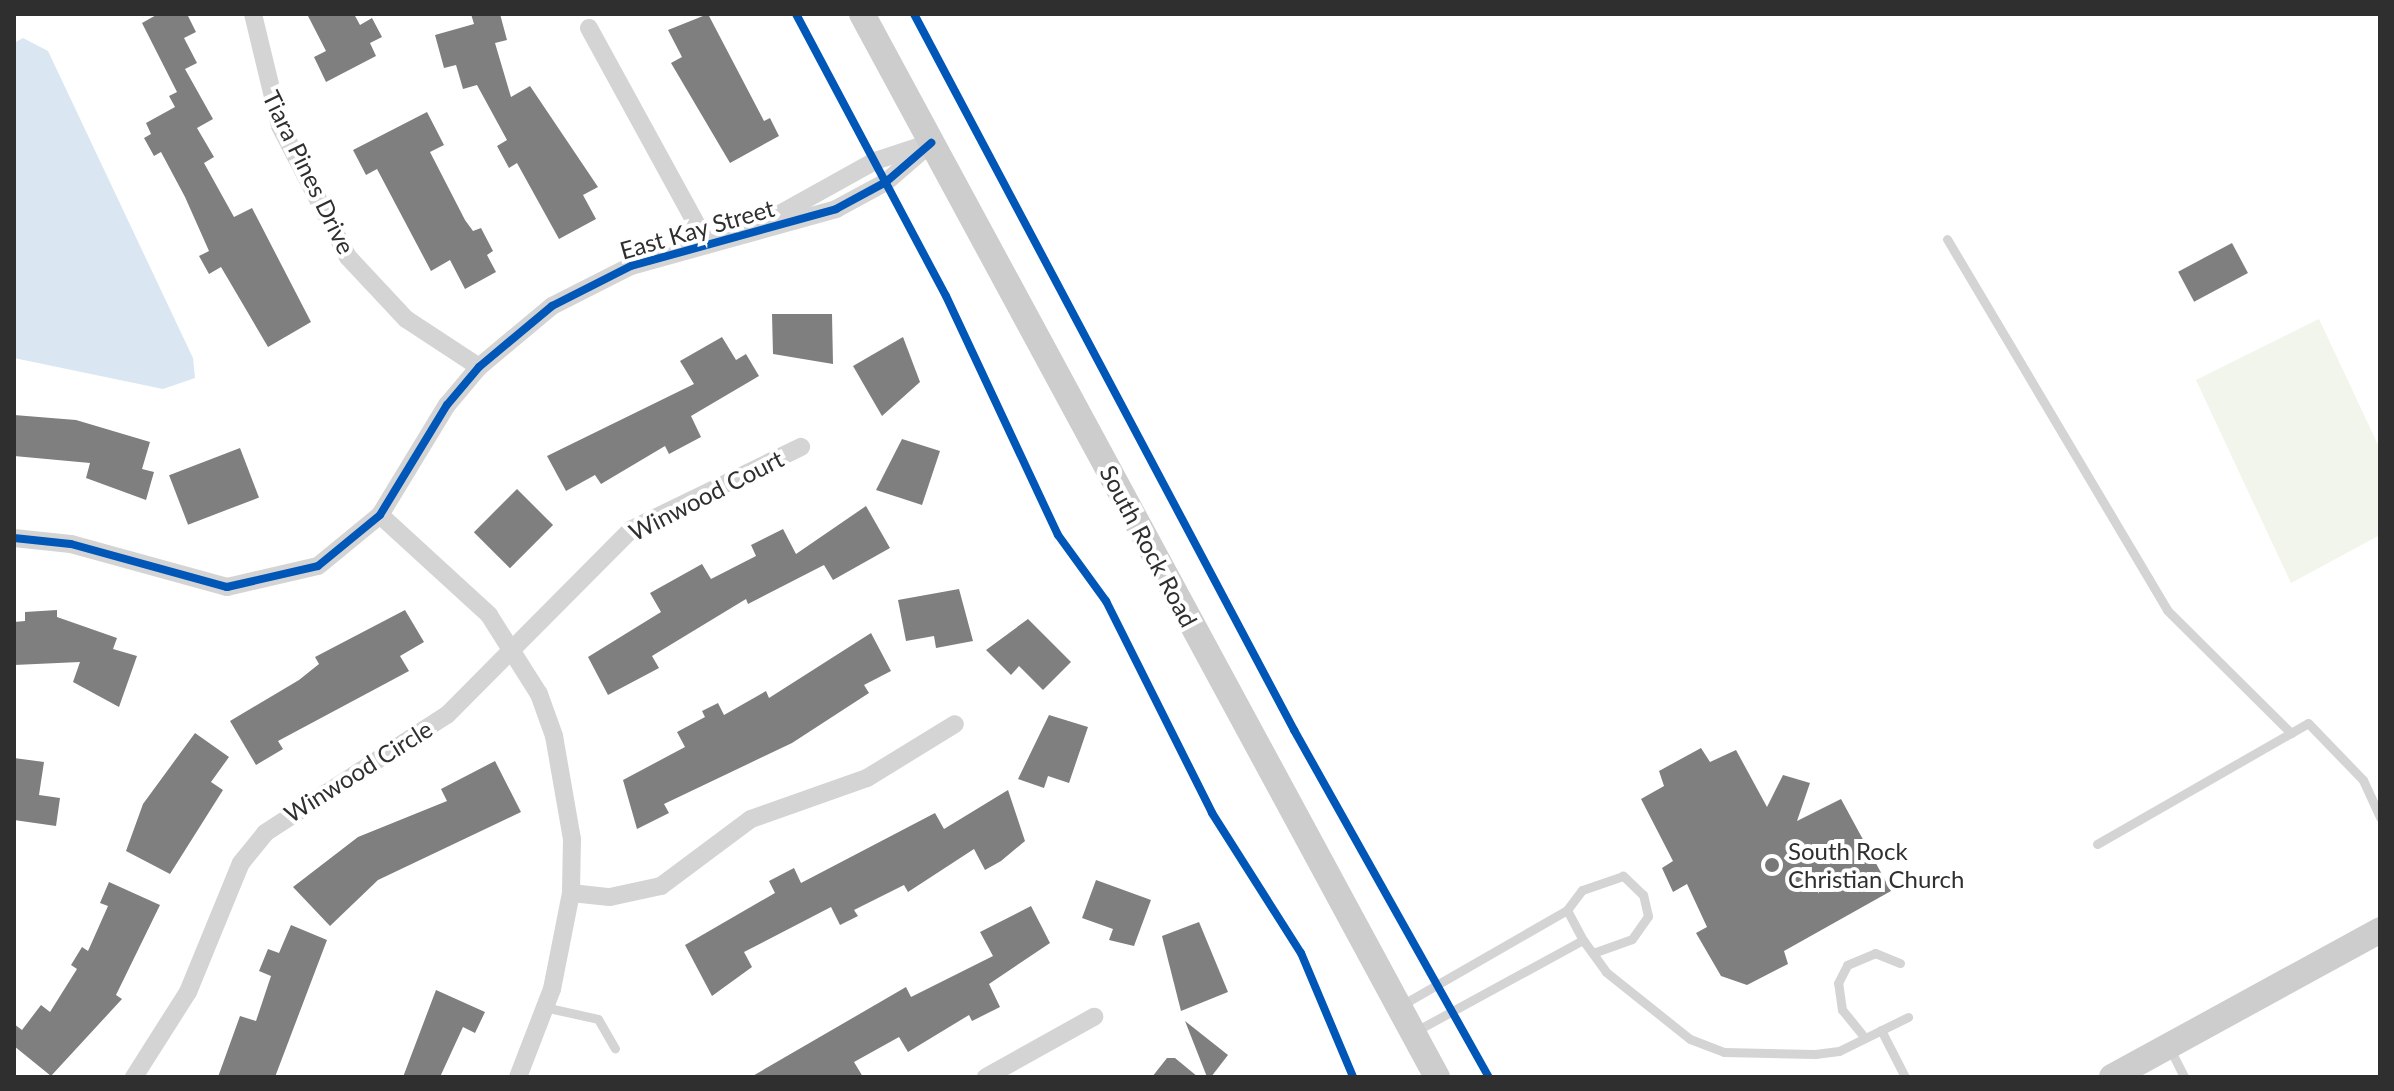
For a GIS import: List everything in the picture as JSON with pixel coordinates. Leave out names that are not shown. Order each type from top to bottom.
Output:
[{"type":"main road","name":"South Rock Road","points":[[862,14],[1437,1077]]},
{"type":"main road","points":[[2112,1077],[2380,930]]},
{"type":"street","name":"Tiara Pines Drive","points":[[253,14],[280,126],[348,257],[406,319],[479,367]]},
{"type":"street","points":[[589,28],[708,245]]},
{"type":"street","name":"East Kay Street","points":[[14,538],[116,554],[191,582],[259,585],[318,566],[380,515],[447,405],[479,367],[593,283],[745,233],[875,161],[931,143]]},
{"type":"street","name":"Winwood Court","points":[[514,650],[632,529],[801,447]]},
{"type":"street","points":[[380,515],[458,579],[514,650],[554,736],[572,839],[571,893],[544,1007],[518,1077]]},
{"type":"street","name":"Winwood Circle","points":[[134,1077],[188,992],[241,863],[265,833],[447,715],[514,650]]},
{"type":"street","points":[[571,893],[610,897],[661,886],[751,819],[867,778],[955,724]]},
{"type":"street","points":[[986,1077],[1094,1017]]},
{"type":"lane","points":[[1947,239],[2167,610],[2291,733]]},
{"type":"lane","points":[[2097,844],[2308,723],[2363,780],[2380,817]]},
{"type":"lane","points":[[1399,1006],[1567,910],[1582,890],[1603,880],[1623,876],[1643,895],[1648,916],[1632,939],[1593,953]]},
{"type":"lane","points":[[1567,910],[1593,953],[1648,1011],[1724,1052],[1815,1054],[1865,1038],[1908,1017]]},
{"type":"lane","points":[[1413,1032],[1583,940]]},
{"type":"lane","points":[[1865,1038],[1842,1010],[1838,983],[1847,965],[1875,953],[1900,963]]},
{"type":"lane","points":[[544,1007],[598,1019],[615,1048]]},
{"type":"lane","points":[[1881,1030],[1905,1077]]},
{"type":"lane","points":[[2168,1046],[2184,1077]]},
{"type":"shaded area","points":[[23,38],[48,51],[193,358],[195,378],[163,389],[14,358],[14,43]]},
{"type":"shaded area","points":[[2319,319],[2380,449],[2380,535],[2291,583],[2196,380]]},
{"type":"building","points":[[158,14],[187,14],[196,32],[184,38],[197,63],[185,69],[213,119],[197,128],[214,157],[204,163],[234,217],[252,208],[311,322],[268,347],[221,267],[209,274],[199,256],[209,251],[185,197],[161,152],[154,156],[144,138],[151,134],[146,123],[175,107],[169,96],[177,92],[142,23]]},
{"type":"building","points":[[307,14],[354,14],[360,25],[372,18],[382,37],[370,43],[376,56],[326,82],[314,57],[326,51]]},
{"type":"building","points":[[471,14],[500,14],[507,40],[495,43],[511,97],[530,86],[598,187],[583,195],[596,219],[559,239],[517,163],[509,168],[497,146],[507,140],[477,85],[463,89],[456,65],[444,68],[435,35],[474,24]]},
{"type":"building","points":[[708,14],[764,121],[770,118],[779,136],[730,163],[671,63],[682,57],[668,30]]},
{"type":"building","points":[[427,112],[444,145],[430,152],[465,220],[473,231],[481,228],[493,251],[487,255],[496,272],[465,289],[450,260],[431,271],[377,169],[366,175],[353,150]]},
{"type":"building","points":[[2232,243],[2248,273],[2194,302],[2178,272]]},
{"type":"building","points":[[772,314],[832,314],[833,364],[773,354]]},
{"type":"building","points":[[722,337],[736,360],[746,354],[759,376],[691,416],[701,437],[669,454],[665,446],[601,484],[595,475],[566,491],[547,456],[694,384],[680,361]]},
{"type":"building","points":[[903,337],[920,382],[882,416],[853,366]]},
{"type":"building","points":[[14,415],[76,420],[150,442],[142,469],[154,472],[146,500],[86,478],[90,463],[14,456]]},
{"type":"building","points":[[902,439],[940,451],[922,505],[876,490]]},
{"type":"building","points":[[240,448],[259,497],[188,525],[169,475]]},
{"type":"building","points":[[517,489],[553,525],[510,568],[474,532]]},
{"type":"building","points":[[866,506],[890,548],[833,580],[824,565],[748,604],[746,599],[652,656],[659,668],[608,695],[588,657],[661,612],[650,593],[702,564],[711,579],[756,556],[751,545],[783,529],[796,554]]},
{"type":"building","points":[[959,589],[973,641],[936,648],[934,636],[906,641],[898,600]]},
{"type":"building","points":[[57,610],[57,617],[117,638],[113,649],[137,656],[119,707],[73,682],[80,662],[14,665],[14,622],[25,621],[25,612]]},
{"type":"building","points":[[405,610],[424,642],[400,656],[409,671],[278,741],[283,749],[256,765],[230,721],[299,680],[319,664],[315,657]]},
{"type":"building","points":[[1028,619],[1071,662],[1043,690],[1019,666],[1011,675],[986,650]]},
{"type":"building","points":[[871,633],[891,671],[864,685],[869,693],[792,743],[664,804],[669,813],[637,829],[623,780],[685,747],[677,732],[705,717],[702,711],[718,703],[724,715],[766,691],[769,698]]},
{"type":"building","points":[[1049,715],[1088,727],[1069,783],[1048,776],[1044,788],[1018,779]]},
{"type":"building","points":[[195,733],[229,757],[211,782],[223,790],[170,874],[126,851],[143,804]]},
{"type":"building","name":"South Rock Christian Church","points":[[1701,748],[1710,762],[1736,750],[1767,807],[1783,775],[1810,783],[1797,821],[1841,799],[1891,891],[1784,951],[1788,964],[1747,985],[1721,976],[1696,933],[1707,927],[1687,884],[1673,892],[1662,868],[1673,861],[1641,799],[1664,786],[1659,771]]},
{"type":"building","points":[[14,758],[44,762],[39,795],[60,798],[56,826],[14,820]]},
{"type":"building","points":[[495,761],[521,812],[378,880],[330,926],[293,887],[358,837],[447,801],[441,789]]},
{"type":"building","points":[[1008,790],[1025,841],[1001,861],[985,870],[974,849],[908,892],[904,885],[854,910],[858,916],[840,925],[831,907],[744,952],[752,967],[712,996],[685,945],[775,893],[769,881],[794,868],[801,883],[935,813],[944,829]]},
{"type":"building","points":[[1096,880],[1151,900],[1134,946],[1109,940],[1113,929],[1082,918]]},
{"type":"building","points":[[109,882],[160,905],[116,995],[122,999],[51,1076],[14,1046],[14,1024],[22,1030],[41,1005],[50,1012],[77,969],[71,965],[82,947],[88,951],[108,906],[100,903]]},
{"type":"building","points":[[1031,906],[1050,943],[989,984],[1000,1007],[972,1021],[969,1015],[908,1052],[899,1037],[854,1062],[863,1077],[751,1077],[906,987],[911,997],[993,956],[980,932]]},
{"type":"building","points":[[1199,922],[1228,992],[1181,1011],[1162,936]]},
{"type":"building","points":[[291,925],[327,940],[275,1077],[218,1077],[240,1016],[256,1021],[271,976],[259,971],[268,949],[279,953]]},
{"type":"building","points":[[436,990],[485,1012],[475,1033],[463,1027],[440,1077],[403,1077]]},
{"type":"building","points":[[1185,1021],[1228,1055],[1211,1077],[1207,1077]]},
{"type":"building","points":[[1167,1058],[1175,1058],[1198,1077],[1152,1077]]},
{"type":"cycle path","points":[[796,14],[946,296],[1058,535],[1106,601],[1212,813],[1301,953],[1353,1077]]},
{"type":"cycle path","points":[[914,14],[1294,730],[1489,1077]]},
{"type":"cycle path","points":[[14,538],[71,544],[227,587],[318,566],[380,515],[447,405],[479,367],[552,306],[631,266],[836,209],[886,182],[931,143]]},
{"type":"place","name":"South Rock Christian Church","points":[[1772,865]]}]
